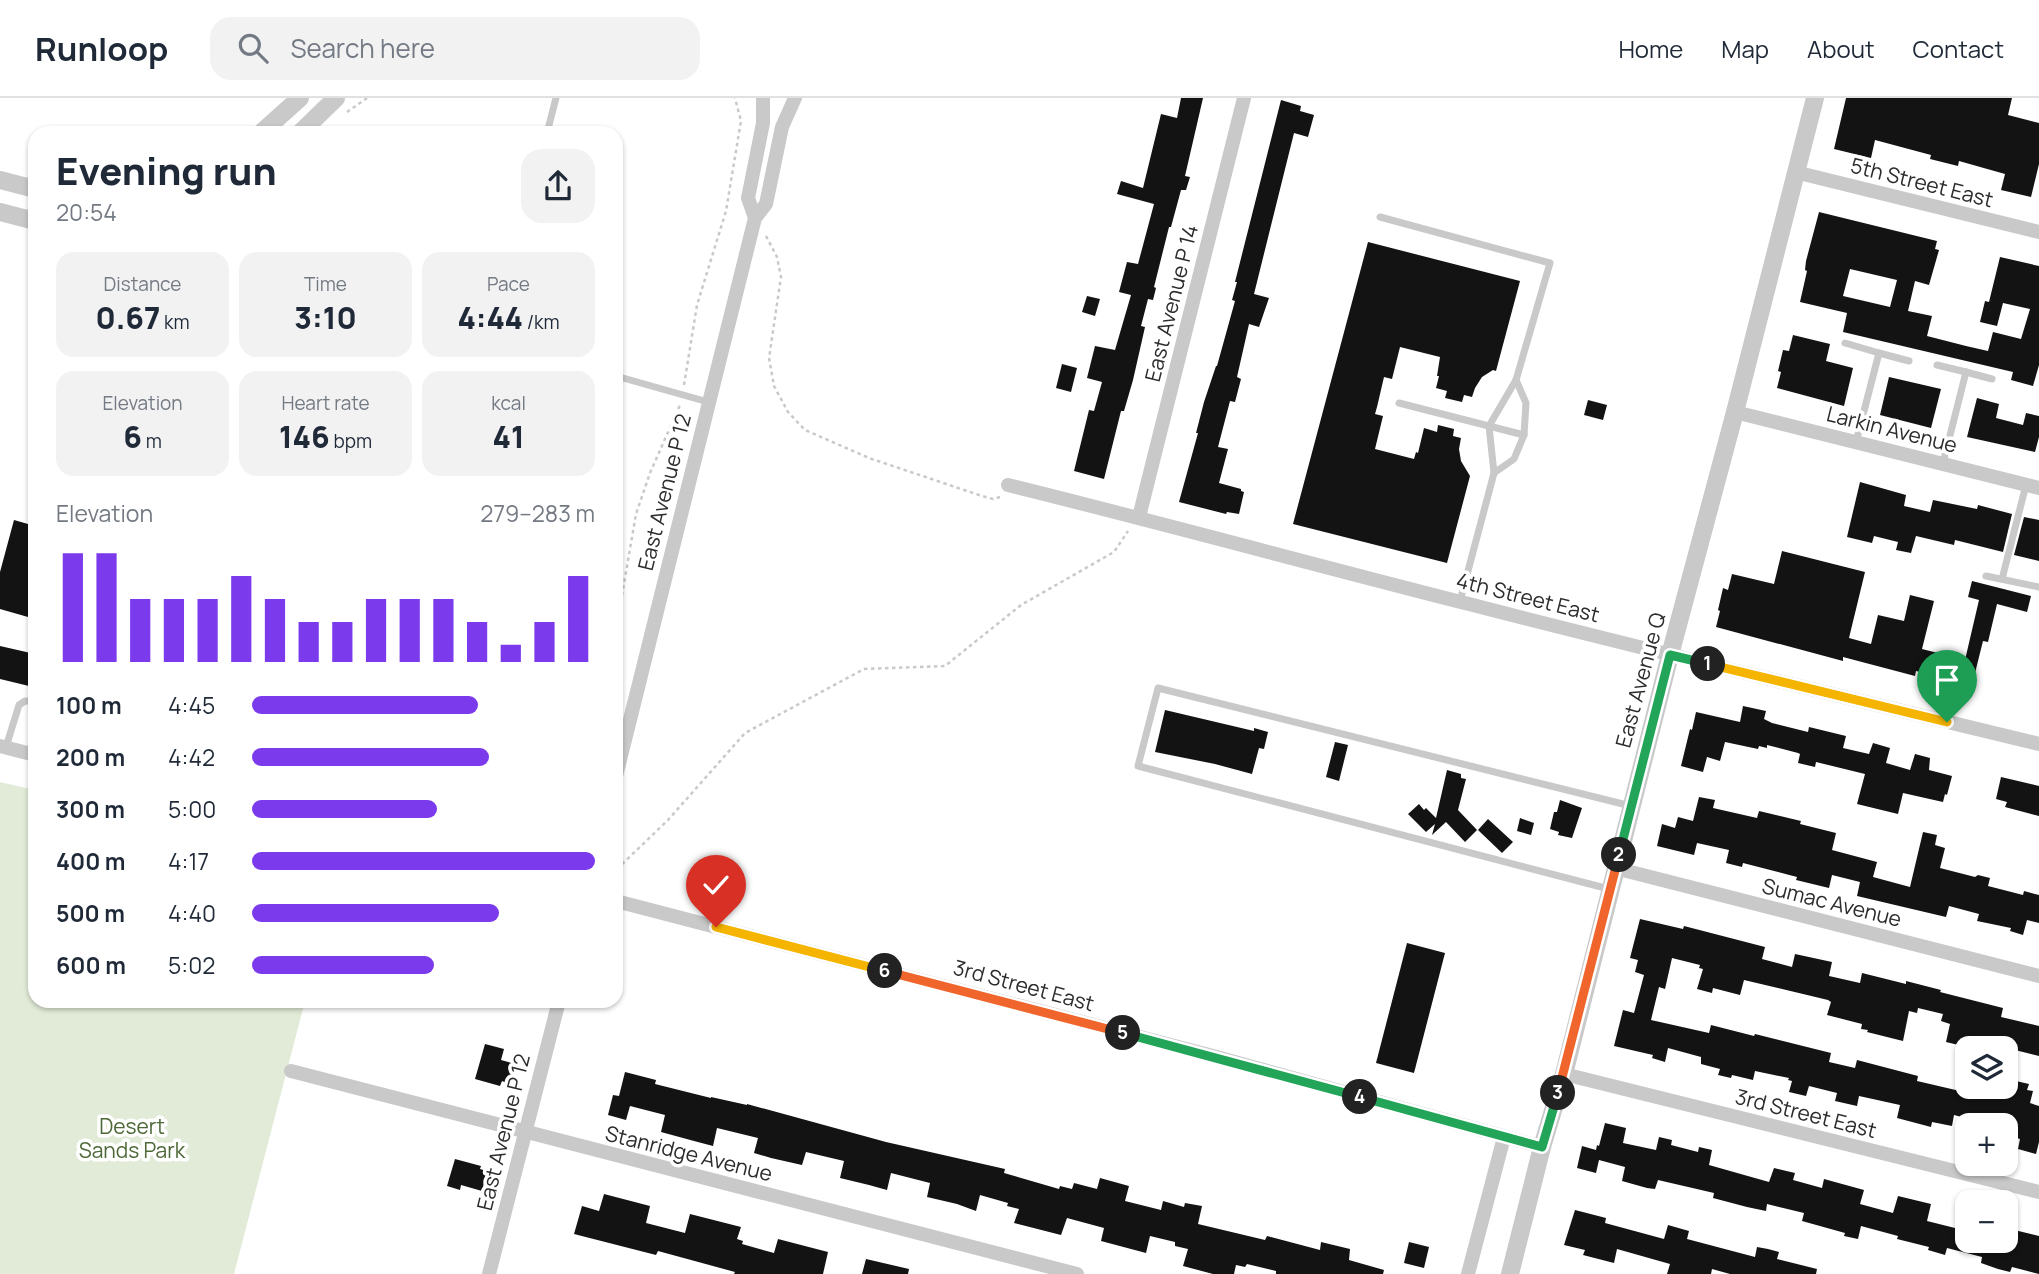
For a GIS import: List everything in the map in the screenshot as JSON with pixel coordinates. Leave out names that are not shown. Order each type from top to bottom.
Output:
[{"type":"street","points":[[269,126],[300,98]]},
{"type":"street","points":[[307,126],[336,98]]},
{"type":"street","name":"East Avenue P 12","points":[[755,218],[748,198],[763,123],[763,98]]},
{"type":"street","name":"East Avenue P 12","points":[[623,748],[755,218],[766,204],[782,127],[795,98]]},
{"type":"street","name":"East Avenue P 14","points":[[1139,517],[1244,98]]},
{"type":"street","name":"East Avenue Q","points":[[1510,1274],[1815,98]]},
{"type":"street","name":"5th Street East","points":[[1796,172],[2039,232]]},
{"type":"street","points":[[0,180],[28,187]]},
{"type":"street","points":[[0,212],[28,219]]},
{"type":"street","name":"Larkin Avenue","points":[[1735,412],[2032,486]]},
{"type":"street","name":"4th Street East","points":[[1008,485],[1670,655],[2039,744]]},
{"type":"street","points":[[3,746],[28,753]]},
{"type":"street","name":"Sumac Avenue","points":[[1615,868],[2039,976]]},
{"type":"street","name":"3rd Street East","points":[[623,903],[1213,1056],[1542,1147]]},
{"type":"street","name":"East Avenue P 12","points":[[489,1274],[557,1008]]},
{"type":"street","name":"Stanridge Avenue","points":[[291,1071],[1077,1274]]},
{"type":"street","name":"3rd Street East","points":[[1564,1074],[2039,1192]]},
{"type":"street","points":[[1468,1274],[1504,1137]]},
{"type":"lane","points":[[549,126],[556,98]]},
{"type":"lane","points":[[1380,217],[1550,263],[1516,380],[1489,426],[1494,473],[1460,602]]},
{"type":"lane","points":[[1845,343],[1909,361]]},
{"type":"lane","points":[[1856,442],[1879,353]]},
{"type":"lane","points":[[1937,365],[1992,379]]},
{"type":"lane","points":[[1943,463],[1966,372]]},
{"type":"lane","points":[[623,378],[708,402]]},
{"type":"lane","points":[[1494,473],[1514,459],[1524,435],[1526,403],[1516,380]]},
{"type":"lane","points":[[1399,403],[1524,435]]},
{"type":"lane","points":[[2002,579],[2032,486]]},
{"type":"lane","points":[[1986,576],[2039,587]]},
{"type":"lane","points":[[1610,890],[1138,766],[1157,688],[1631,807]]},
{"type":"lane","points":[[3,746],[19,705],[28,701]]},
{"type":"path","points":[[623,589],[636,513],[683,395],[697,304],[726,211],[741,121],[735,98]]},
{"type":"path","points":[[755,218],[777,257],[781,277],[769,358],[774,386],[788,412],[806,430],[869,458],[982,496],[999,498],[1008,485]]},
{"type":"path","points":[[623,863],[667,820],[745,733],[864,669],[945,666],[1021,605],[1114,552],[1139,517]]},
{"type":"green space","name":"Desert Sands Park","points":[[0,782],[28,788],[28,1008],[303,1008],[234,1274],[0,1274]]},
{"type":"building","points":[[1181,98],[1203,98],[1185,176],[1190,177],[1186,190],[1181,190],[1169,227],[1153,300],[1148,299],[1141,326],[1145,327],[1133,380],[1124,411],[1121,411],[1104,479],[1074,471],[1089,410],[1094,411],[1102,382],[1087,378],[1095,346],[1115,350],[1131,295],[1119,292],[1127,262],[1138,264],[1154,204],[1117,194],[1121,181],[1143,188],[1161,114],[1177,118]]},
{"type":"building","points":[[1846,98],[2012,98],[2008,115],[2039,123],[2039,164],[2031,197],[2001,190],[2005,174],[1959,161],[1958,166],[1930,159],[1931,155],[1875,140],[1871,158],[1834,149]]},
{"type":"building","points":[[1281,100],[1301,106],[1300,111],[1314,115],[1308,137],[1294,133],[1254,294],[1269,298],[1259,327],[1249,324],[1237,377],[1241,379],[1235,402],[1230,401],[1218,447],[1228,449],[1219,483],[1244,492],[1239,514],[1226,514],[1179,502],[1204,402],[1235,301],[1232,300],[1235,282]]},
{"type":"building","points":[[1819,212],[1937,241],[1935,249],[1939,250],[1929,285],[1915,281],[1908,311],[1932,316],[1927,336],[1988,351],[1993,332],[2021,339],[2030,309],[2003,303],[1997,326],[1980,322],[1985,301],[1989,302],[2000,257],[2039,266],[2039,365],[2033,386],[2011,380],[2013,372],[1843,332],[1847,313],[1800,302],[1807,271],[1806,261]],"holes":[[[1850,269],[1897,280],[1890,307],[1843,296]]]},
{"type":"building","points":[[1368,242],[1520,281],[1496,371],[1493,370],[1482,377],[1472,397],[1464,395],[1462,402],[1445,398],[1447,391],[1436,388],[1440,357],[1400,347],[1392,379],[1384,377],[1375,414],[1383,416],[1375,449],[1414,459],[1424,428],[1437,432],[1438,425],[1454,429],[1453,436],[1461,438],[1461,461],[1470,476],[1447,563],[1293,524]]},
{"type":"building","points":[[1087,296],[1100,299],[1095,316],[1082,312]]},
{"type":"building","points":[[1793,335],[1830,344],[1826,361],[1853,368],[1844,406],[1777,388],[1783,350],[1789,351]]},
{"type":"building","points":[[1062,364],[1077,368],[1071,392],[1056,388]]},
{"type":"building","points":[[1889,377],[1941,389],[1931,428],[1880,415]]},
{"type":"building","points":[[1977,398],[1999,404],[1996,418],[2023,425],[2026,413],[2039,416],[2039,437],[2035,452],[1967,437]]},
{"type":"building","points":[[1588,400],[1607,405],[1603,420],[1584,415]]},
{"type":"building","points":[[1860,482],[1906,495],[1904,506],[1930,512],[1933,500],[1977,509],[1978,505],[2012,514],[2003,552],[1955,540],[1954,545],[1916,536],[1911,553],[1896,550],[1898,542],[1874,536],[1872,543],[1847,537]]},
{"type":"building","points":[[2024,517],[2039,520],[2039,561],[2014,555]]},
{"type":"building","points":[[14,520],[28,524],[28,617],[0,609],[0,572]]},
{"type":"building","points":[[1782,551],[1865,572],[1849,638],[1871,644],[1878,615],[1904,621],[1910,595],[1934,601],[1922,649],[1965,660],[1979,600],[1968,597],[1972,581],[2031,596],[2027,612],[1997,604],[1988,642],[1983,641],[1972,685],[1916,671],[1915,676],[1843,657],[1843,661],[1716,627],[1723,588],[1728,590],[1732,574],[1774,584]]},
{"type":"building","points":[[0,646],[28,652],[28,686],[0,679]]},
{"type":"building","points":[[1743,706],[1766,711],[1764,719],[1772,723],[1808,732],[1809,727],[1846,736],[1843,748],[1869,754],[1873,743],[1890,748],[1886,763],[1910,770],[1915,754],[1930,758],[1929,770],[1952,776],[1947,795],[1945,794],[1943,802],[1903,793],[1898,814],[1857,804],[1865,774],[1816,762],[1815,767],[1798,763],[1800,754],[1767,745],[1767,748],[1759,746],[1758,749],[1725,742],[1720,761],[1707,757],[1703,772],[1681,766],[1696,712],[1740,722]]},
{"type":"building","points":[[1165,710],[1268,732],[1264,749],[1259,748],[1252,774],[1155,752]]},
{"type":"building","points":[[1335,742],[1348,745],[1339,781],[1326,777]]},
{"type":"building","points":[[1447,770],[1461,774],[1461,778],[1466,779],[1458,810],[1477,830],[1465,842],[1446,822],[1432,835],[1435,824],[1426,832],[1408,814],[1419,804],[1436,818]]},
{"type":"building","points":[[2001,777],[2039,786],[2039,816],[2005,807],[2007,802],[1996,799]]},
{"type":"building","points":[[1699,797],[1715,800],[1713,808],[1757,818],[1759,811],[1836,833],[1832,850],[1877,862],[1873,877],[1910,887],[1923,832],[1937,835],[1935,845],[1945,848],[1940,868],[1990,878],[1988,886],[2023,895],[2024,891],[2039,895],[2039,923],[2027,920],[2023,935],[2010,931],[2011,928],[1977,921],[1979,914],[1949,906],[1946,917],[1857,896],[1860,882],[1832,875],[1829,888],[1743,863],[1742,867],[1726,863],[1729,850],[1697,843],[1694,855],[1657,846],[1662,824],[1675,828],[1678,817],[1693,821]]},
{"type":"building","points":[[1560,800],[1582,808],[1572,838],[1558,835],[1559,832],[1550,829]]},
{"type":"building","points":[[1520,818],[1534,823],[1531,835],[1517,831]]},
{"type":"building","points":[[1488,819],[1513,842],[1502,853],[1478,830]]},
{"type":"building","points":[[1640,919],[1683,929],[1684,926],[1765,947],[1762,959],[1792,967],[1795,954],[1832,962],[1829,976],[1860,983],[1862,973],[1906,984],[1906,981],[2003,1008],[2001,1017],[2039,1026],[2039,1056],[2018,1051],[2018,1036],[1955,1036],[1955,1044],[1946,1042],[1950,1024],[1941,1021],[1943,1014],[1918,1008],[1917,1013],[1909,1011],[1903,1041],[1867,1032],[1868,1030],[1861,1029],[1862,1024],[1827,1015],[1831,1002],[1828,1000],[1744,980],[1740,995],[1713,988],[1712,993],[1697,989],[1703,969],[1699,968],[1700,965],[1672,958],[1665,989],[1659,987],[1651,1020],[1709,1033],[1711,1025],[1831,1053],[1829,1062],[1855,1068],[1857,1060],[1918,1076],[1917,1081],[1955,1090],[1955,1099],[2018,1099],[2018,1081],[2029,1084],[2027,1090],[2033,1091],[2030,1103],[2039,1106],[2039,1142],[2036,1154],[2018,1149],[2018,1113],[1955,1113],[1952,1126],[1932,1122],[1931,1127],[1897,1118],[1900,1105],[1859,1096],[1857,1106],[1835,1101],[1837,1093],[1809,1086],[1806,1096],[1789,1092],[1792,1081],[1788,1080],[1789,1078],[1755,1071],[1753,1080],[1732,1075],[1731,1078],[1718,1075],[1720,1069],[1701,1064],[1701,1057],[1668,1048],[1665,1062],[1652,1058],[1653,1055],[1614,1046],[1623,1010],[1634,1013],[1644,975],[1635,972],[1638,960],[1630,958]]},
{"type":"building","points":[[1407,943],[1445,953],[1414,1073],[1376,1063]]},
{"type":"building","points":[[485,1044],[504,1049],[501,1060],[515,1064],[509,1084],[502,1081],[500,1086],[475,1079]]},
{"type":"building","points":[[625,1072],[656,1080],[655,1084],[747,1104],[886,1142],[1005,1169],[1004,1173],[1059,1189],[1060,1186],[1072,1189],[1074,1183],[1097,1189],[1100,1178],[1129,1186],[1125,1201],[1161,1210],[1163,1201],[1184,1207],[1185,1203],[1202,1206],[1198,1224],[1265,1240],[1267,1236],[1320,1250],[1321,1242],[1350,1249],[1349,1260],[1384,1270],[1383,1274],[1276,1274],[1276,1271],[1247,1264],[1245,1267],[1236,1265],[1234,1274],[1213,1274],[1183,1266],[1188,1249],[1175,1246],[1175,1242],[1150,1236],[1146,1253],[1101,1241],[1104,1228],[1067,1218],[1061,1235],[1014,1223],[1019,1209],[1007,1206],[1008,1203],[980,1195],[976,1211],[927,1197],[930,1183],[891,1173],[887,1190],[840,1178],[844,1161],[806,1152],[802,1165],[771,1158],[754,1153],[758,1138],[717,1128],[713,1146],[694,1141],[661,1132],[665,1115],[630,1106],[626,1120],[608,1115],[613,1095],[619,1096]]},
{"type":"building","points":[[1605,1123],[1626,1128],[1623,1143],[1656,1150],[1659,1137],[1672,1140],[1671,1145],[1698,1152],[1699,1147],[1712,1150],[1709,1165],[1769,1182],[1774,1168],[1795,1173],[1793,1180],[1822,1188],[1824,1179],[1864,1190],[1860,1204],[1893,1213],[1898,1196],[1931,1204],[1927,1221],[1955,1228],[1955,1250],[1947,1248],[1945,1255],[1928,1250],[1929,1247],[1897,1239],[1898,1236],[1861,1226],[1858,1239],[1844,1236],[1845,1233],[1802,1221],[1804,1213],[1767,1204],[1766,1211],[1747,1207],[1713,1198],[1714,1193],[1658,1180],[1655,1189],[1647,1188],[1622,1181],[1625,1167],[1599,1160],[1596,1173],[1577,1168],[1582,1146],[1596,1150],[1597,1145],[1599,1146]]},
{"type":"building","points":[[455,1159],[481,1166],[480,1169],[487,1171],[482,1191],[461,1185],[460,1190],[447,1186]]},
{"type":"building","points":[[604,1194],[650,1206],[646,1223],[685,1233],[690,1214],[741,1227],[737,1239],[743,1241],[742,1244],[774,1253],[778,1239],[828,1252],[823,1274],[734,1274],[735,1272],[658,1251],[656,1255],[574,1234],[582,1206],[599,1211]]},
{"type":"building","points":[[1575,1210],[1606,1218],[1605,1223],[1664,1239],[1668,1225],[1689,1231],[1687,1239],[1755,1257],[1757,1247],[1768,1249],[1779,1252],[1777,1259],[1817,1269],[1816,1274],[1730,1274],[1712,1269],[1711,1274],[1667,1274],[1670,1264],[1617,1249],[1614,1263],[1583,1255],[1585,1250],[1564,1245]]},
{"type":"building","points":[[2018,1231],[2039,1236],[2039,1274],[2012,1267],[2010,1272],[1998,1269],[1981,1263],[1982,1257],[1966,1253],[2018,1253]]},
{"type":"building","points":[[1409,1242],[1429,1247],[1424,1268],[1404,1263]]},
{"type":"building","points":[[866,1259],[909,1269],[908,1274],[862,1274]]},
{"type":"route","points":[[716,927],[1213,1056],[1542,1147],[1564,1074],[1670,655],[1947,722]]}]
